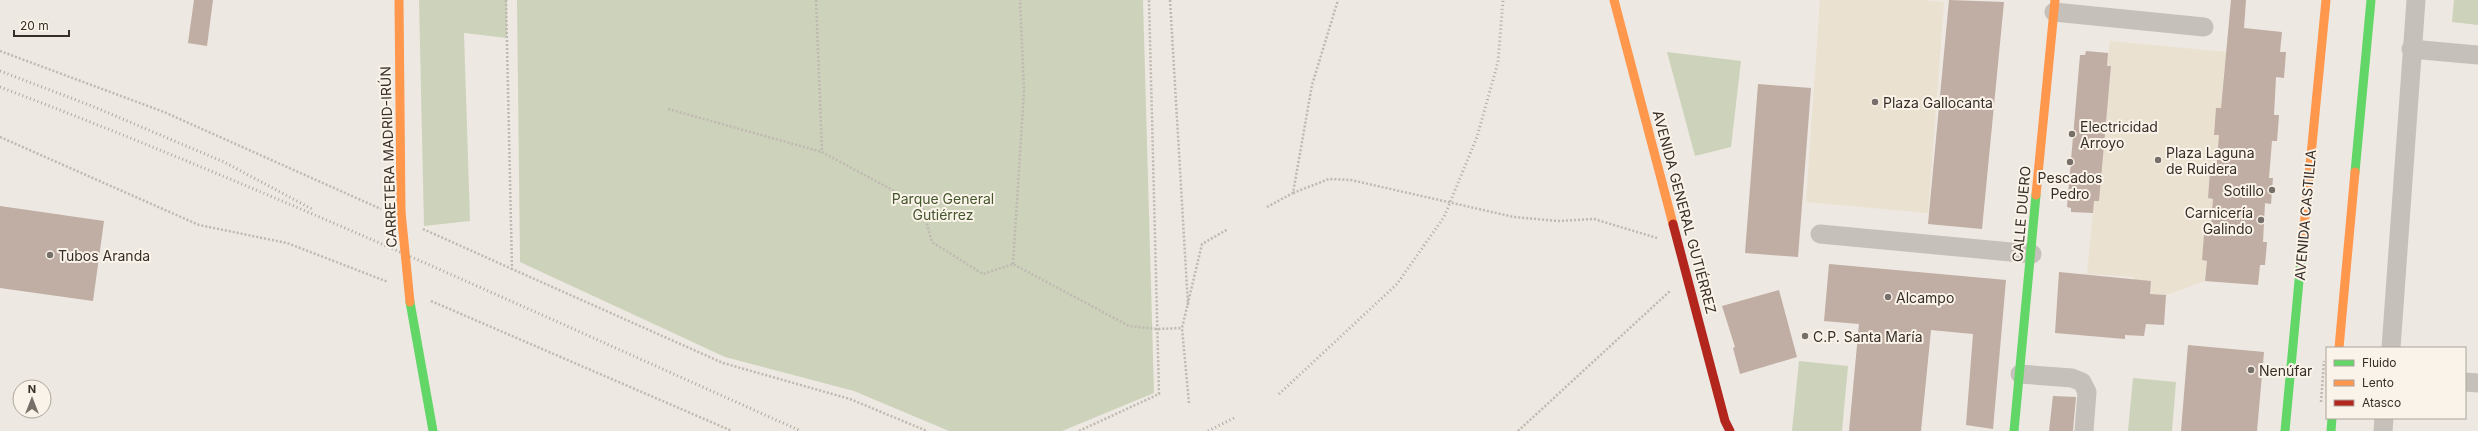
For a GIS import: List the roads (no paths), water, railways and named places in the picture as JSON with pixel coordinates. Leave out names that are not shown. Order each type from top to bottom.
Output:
[{"type":"main road","name":"CARRETERA MADRID-IRÚN","points":[[399,0],[401,212],[410,302],[433,431]]},
{"type":"main road","name":"AVENIDA GENERAL GUTIÉRREZ","points":[[1614,0],[1730,431]]},
{"type":"main road","name":"AVENIDA CASTILLA","points":[[2285,431],[2326,0]]},
{"type":"main road","points":[[2339,347],[2371,0]]},
{"type":"main road","name":"CALLE DUERO","points":[[2014,431],[2055,6]]},
{"type":"main road","points":[[2331,431],[2332,419]]},
{"type":"street","points":[[2391,347],[2411,49],[2416,0]]},
{"type":"street","points":[[2055,6],[2204,27]]},
{"type":"street","points":[[2411,49],[2478,55]]},
{"type":"street","points":[[1820,234],[2032,254]]},
{"type":"street","points":[[2020,374],[2072,378],[2082,382],[2087,392],[2084,431]]},
{"type":"street","points":[[2466,382],[2478,383]]},
{"type":"street","points":[[2383,431],[2384,419]]},
{"type":"railway","points":[[1279,394],[1397,284],[1444,217],[1477,137],[1498,62],[1503,0]]},
{"type":"railway","points":[[0,71],[92,106],[224,162],[312,209]]},
{"type":"railway","points":[[0,87],[102,127],[303,210],[503,297],[801,431]]},
{"type":"railway","points":[[1208,431],[1234,418]]},
{"type":"place","name":"Plaza Gallocanta","points":[[1875,102]]},
{"type":"place","name":"Electricidad Arroyo","points":[[2072,134]]},
{"type":"place","name":"Plaza Laguna de Ruidera","points":[[2158,160]]},
{"type":"place","name":"Pescados Pedro","points":[[2070,162]]},
{"type":"place","name":"Sotillo","points":[[2272,190]]},
{"type":"place","name":"Carnicería Galindo","points":[[2261,220]]},
{"type":"place","name":"Tubos Aranda","points":[[50,255]]},
{"type":"place","name":"Alcampo","points":[[1888,297]]},
{"type":"place","name":"C.P. Santa María","points":[[1805,336]]},
{"type":"place","name":"Nenúfar","points":[[2251,370]]},
{"type":"park label","name":"Parque General Gutiérrez","points":[[943,206]]}]
